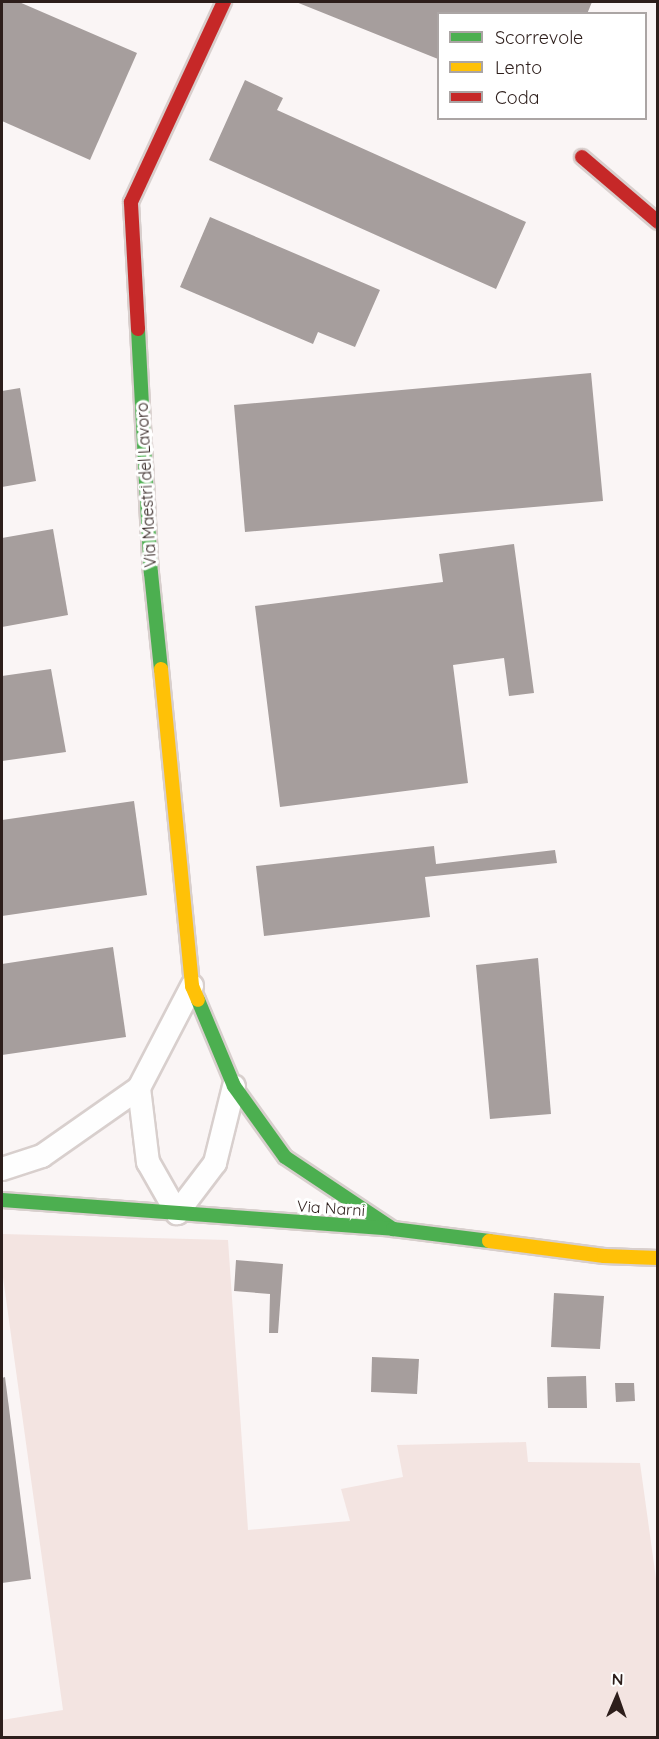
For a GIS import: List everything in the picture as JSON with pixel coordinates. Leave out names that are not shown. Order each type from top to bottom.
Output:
[{"type":"street","name":"Via Maestri del Lavoro","points":[[224,2],[131,202],[151,573],[192,986],[234,1086],[285,1157],[393,1229]]},
{"type":"street","points":[[582,157],[657,222]]},
{"type":"street","points":[[2,1169],[42,1156],[139,1088],[192,986]]},
{"type":"street","points":[[139,1088],[148,1162],[177,1213],[215,1162],[234,1086]]},
{"type":"street","name":"Via Narni","points":[[2,1200],[393,1229],[604,1256],[657,1258]]},
{"type":"shaded area","points":[[2,1234],[228,1240],[248,1530],[350,1521],[341,1489],[403,1477],[397,1445],[526,1442],[528,1462],[640,1463],[658,1593],[657,1737],[2,1737],[2,1720],[63,1710],[2,1270]]},
{"type":"building","points":[[2,2],[19,2],[137,53],[90,160],[2,121]]},
{"type":"building","points":[[296,2],[592,2],[588,12],[437,12],[437,59]]},
{"type":"building","points":[[245,80],[283,98],[277,110],[526,222],[496,289],[209,160]]},
{"type":"building","points":[[210,217],[380,290],[355,347],[318,332],[313,344],[180,287]]},
{"type":"building","points":[[591,373],[603,501],[245,532],[234,405]]},
{"type":"building","points":[[20,388],[36,481],[2,487],[2,391]]},
{"type":"building","points":[[53,529],[68,615],[2,627],[2,538]]},
{"type":"building","points":[[514,544],[534,693],[509,696],[504,658],[453,665],[468,783],[280,807],[255,606],[443,582],[439,554]]},
{"type":"building","points":[[51,669],[66,752],[2,761],[2,676]]},
{"type":"building","points":[[134,801],[147,895],[2,916],[2,820]]},
{"type":"building","points":[[434,846],[436,864],[555,850],[557,863],[425,877],[430,917],[264,936],[256,866]]},
{"type":"building","points":[[113,947],[126,1037],[2,1055],[2,964]]},
{"type":"building","points":[[538,958],[551,1114],[490,1119],[476,965]]},
{"type":"building","points":[[236,1260],[283,1264],[278,1333],[269,1333],[270,1294],[234,1291]]},
{"type":"building","points":[[554,1293],[604,1296],[600,1349],[551,1347]]},
{"type":"building","points":[[372,1357],[419,1359],[417,1394],[371,1392]]},
{"type":"building","points":[[586,1376],[587,1408],[548,1408],[547,1377]]},
{"type":"building","points":[[5,1377],[31,1579],[2,1583],[2,1378]]},
{"type":"building","points":[[615,1383],[634,1383],[635,1401],[616,1402]]},
{"type":"traffic: fast","points":[[138,329],[151,573],[161,669]]},
{"type":"traffic: fast","points":[[198,1000],[234,1086],[285,1157],[393,1229]]},
{"type":"traffic: fast","points":[[2,1200],[393,1229],[489,1241]]},
{"type":"traffic: slow","points":[[161,669],[192,986],[198,1000]]},
{"type":"traffic: slow","points":[[489,1241],[604,1256],[658,1258]]},
{"type":"traffic: jam","points":[[138,329],[131,202],[224,2]]},
{"type":"traffic: jam","points":[[582,157],[658,222]]}]
